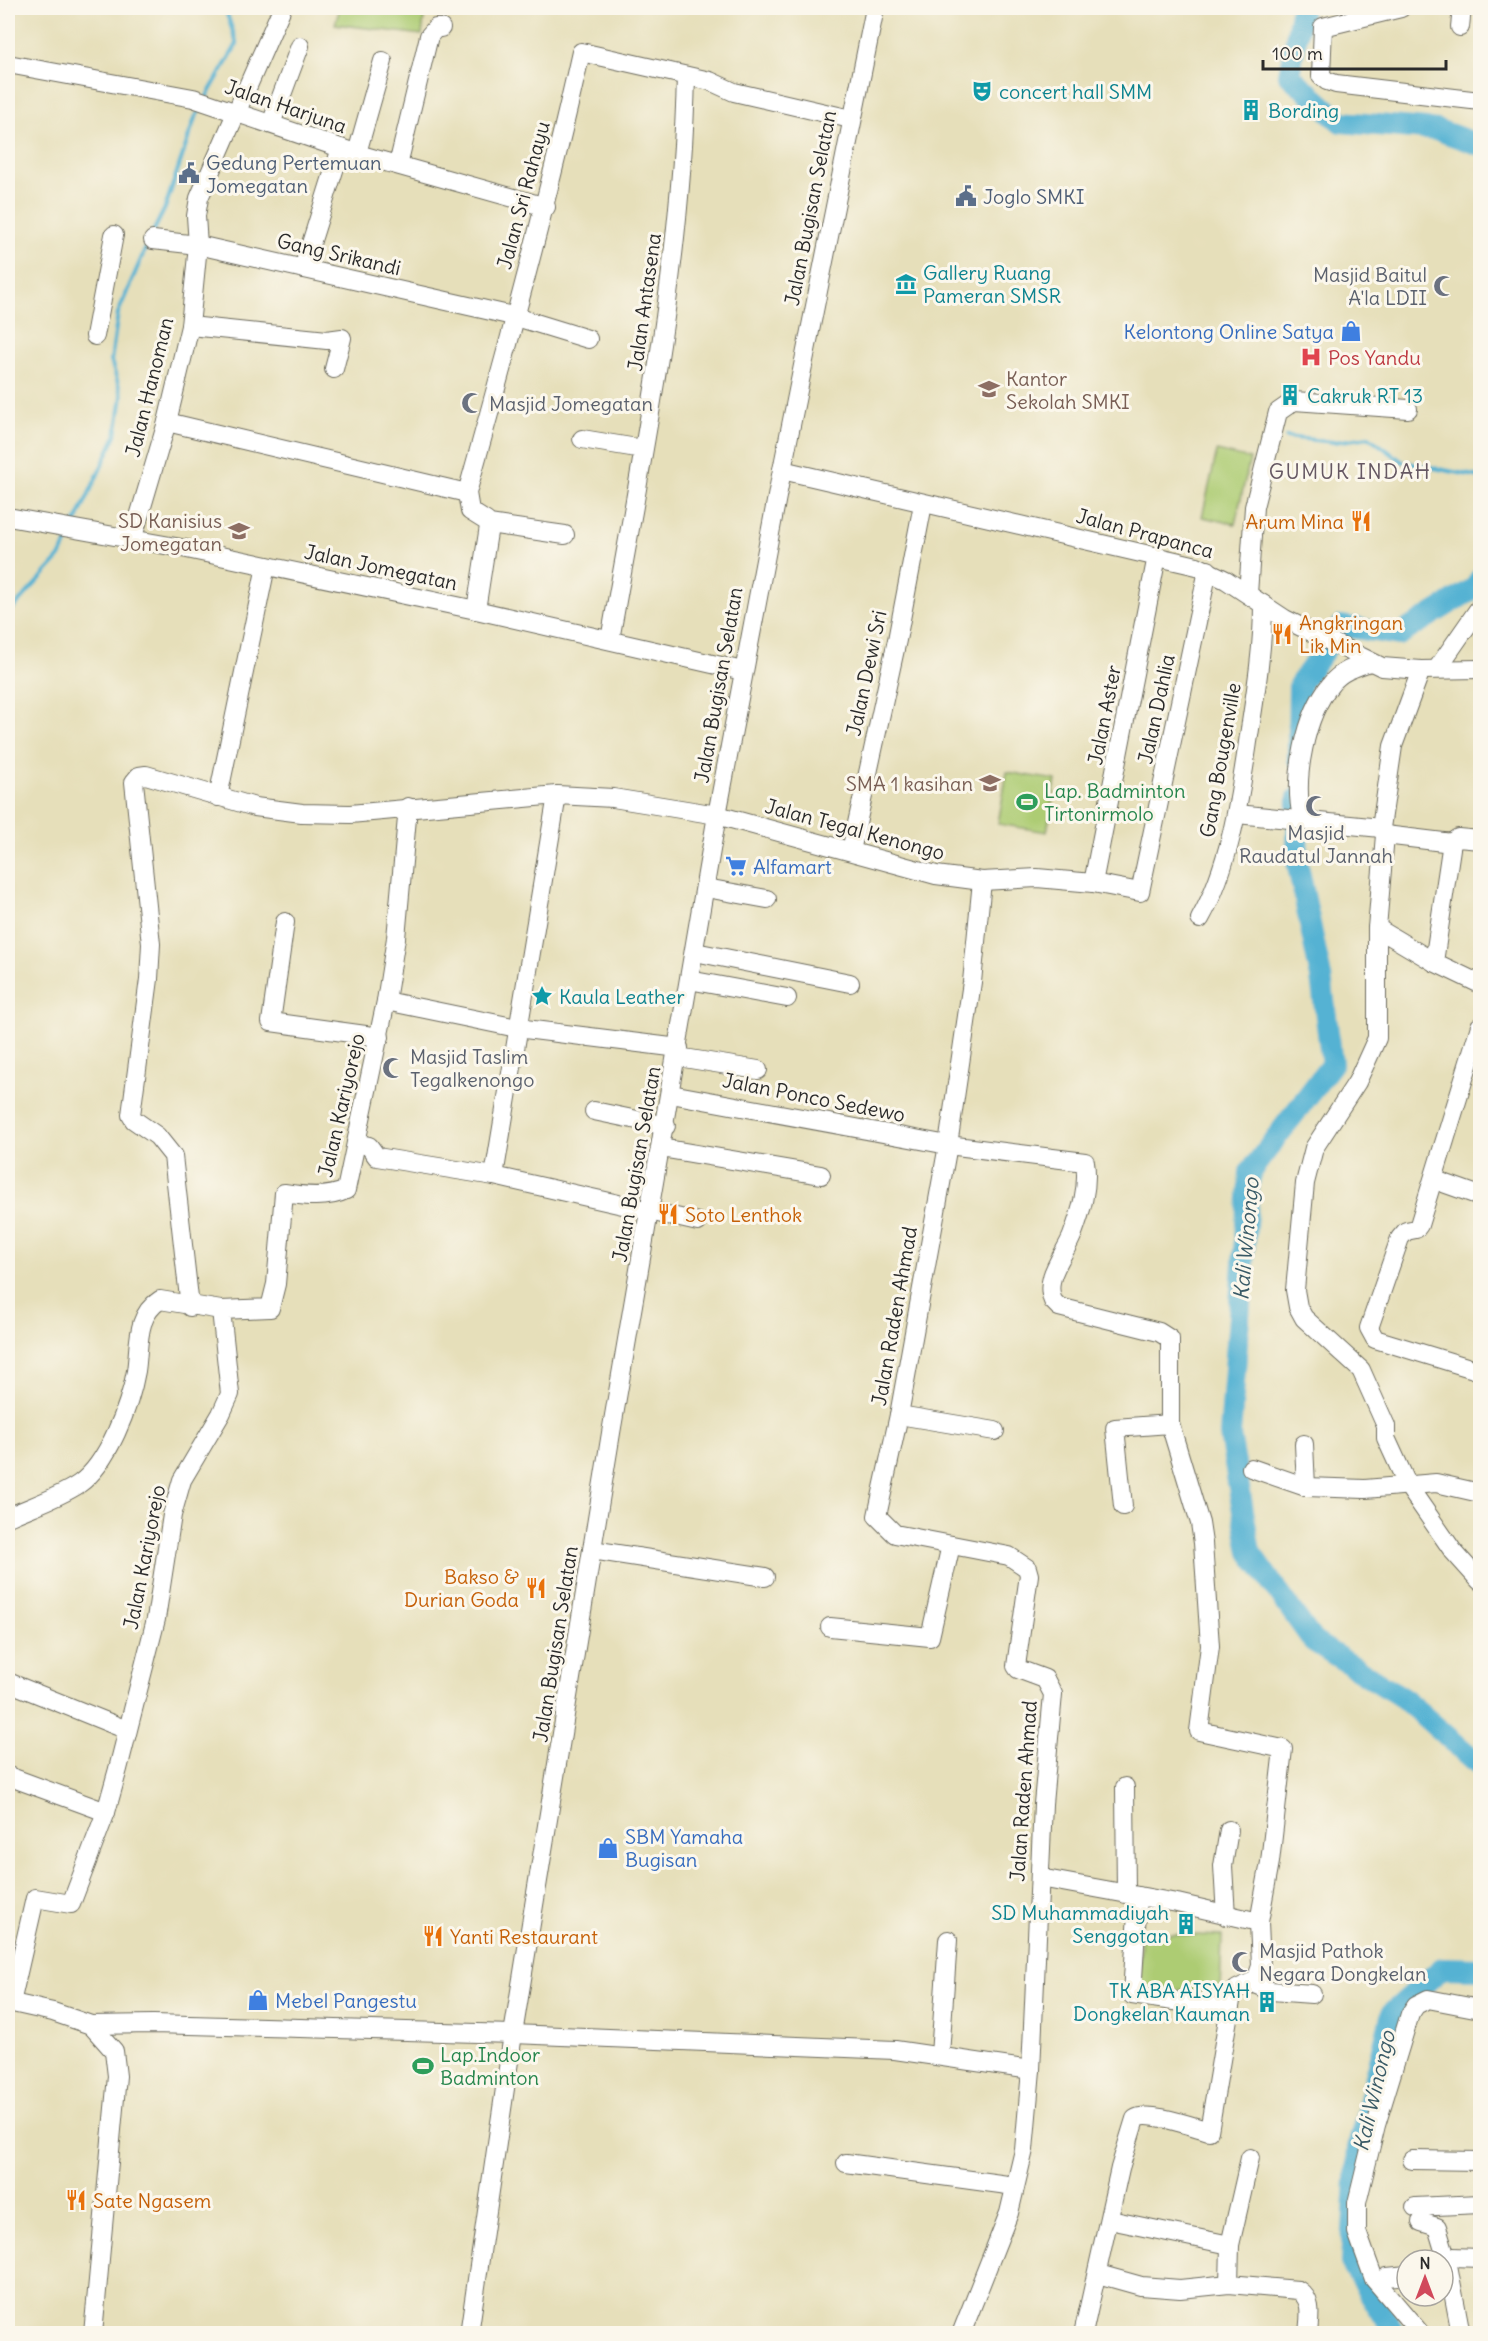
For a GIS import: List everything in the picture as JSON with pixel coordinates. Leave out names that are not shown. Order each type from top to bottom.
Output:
[{"type":"street","name":"Jalan Hanoman","points":[[133,537],[167,423],[190,326],[198,245],[196,216],[199,198],[282,8]]},
{"type":"street","name":"Jalan Bugisan Selatan","points":[[470,2334],[513,2034],[648,1212],[666,1126],[717,815],[850,119],[875,8]]},
{"type":"street","points":[[1401,8],[1323,27],[1321,76],[1336,84],[1480,100]]},
{"type":"street","points":[[1460,27],[1462,8]]},
{"type":"street","points":[[398,165],[429,36],[436,28],[441,28]]},
{"type":"street","points":[[271,124],[300,46]]},
{"type":"street","name":"Jalan Sri Rahayu","points":[[467,493],[513,316],[546,207],[581,52],[710,81],[734,92],[850,119]]},
{"type":"street","points":[[303,269],[383,61]]},
{"type":"street","name":"Jalan Harjuna","points":[[8,64],[192,98],[349,151],[546,207]]},
{"type":"street","name":"Jalan Antasena","points":[[610,640],[671,286],[684,158],[686,76]]},
{"type":"street","points":[[95,336],[114,235]]},
{"type":"street","name":"Gang Srikandi","points":[[153,240],[198,245],[513,316],[588,339]]},
{"type":"street","points":[[190,326],[327,340],[342,338],[334,369]]},
{"type":"street","name":"Gang Bougenville","points":[[1200,920],[1219,877],[1237,814],[1262,657],[1256,599],[1254,507],[1278,412],[1294,401],[1408,409]]},
{"type":"street","points":[[167,423],[467,493],[470,511],[489,524],[565,535]]},
{"type":"street","points":[[582,439],[643,449]]},
{"type":"street","name":"Jalan Prapanca","points":[[782,470],[922,504],[1158,556],[1208,570],[1285,619],[1382,667],[1429,670],[1480,669]]},
{"type":"street","name":"Jalan Dewi Sri","points":[[851,851],[897,640],[922,504]]},
{"type":"street","name":"Jalan Jomegatan","points":[[8,517],[133,537],[476,610],[743,671]]},
{"type":"street","points":[[476,610],[489,524]]},
{"type":"street","name":"Jalan Aster","points":[[1093,883],[1158,556]]},
{"type":"street","points":[[218,797],[266,566]]},
{"type":"street","name":"Jalan Dahlia","points":[[1140,892],[1208,570]]},
{"type":"street","points":[[1480,607],[1429,670],[1393,746],[1383,832],[1377,928],[1377,1038],[1357,1082],[1314,1148],[1305,1183],[1295,1290],[1298,1307],[1304,1318],[1361,1370],[1386,1426],[1386,1438],[1453,1551],[1480,1581]]},
{"type":"street","points":[[1306,822],[1302,817],[1300,803],[1301,762],[1307,729],[1330,685],[1362,658]]},
{"type":"street","points":[[190,1307],[173,1156],[168,1147],[134,1120],[131,1115],[149,979],[151,944],[134,782],[139,776],[146,775],[255,807],[302,813],[350,814],[557,795],[613,798],[717,815]]},
{"type":"street","points":[[494,1176],[557,795]]},
{"type":"street","name":"Jalan Kariyorejo","points":[[9,2002],[35,1898],[70,1904],[106,1812],[156,1619],[172,1515],[182,1480],[221,1414],[230,1394],[221,1310],[270,1308],[276,1284],[284,1193],[321,1196],[338,1194],[346,1190],[386,1001],[396,938],[408,807]]},
{"type":"street","points":[[1237,814],[1452,843]]},
{"type":"street","name":"Jalan Tegal Kenongo","points":[[717,815],[936,875],[982,881],[1037,878],[1093,883],[1140,892]]},
{"type":"street","points":[[1434,963],[1445,902],[1452,843],[1458,838],[1480,840]]},
{"type":"street","name":"Jalan Raden Ahmad","points":[[961,2334],[1009,2213],[1024,2150],[1031,2070],[1040,1878],[1053,1694],[1045,1680],[1018,1669],[1016,1665],[1029,1572],[1025,1566],[1009,1556],[895,1534],[877,1516],[899,1416],[948,1145],[972,982],[982,881]]},
{"type":"street","points":[[706,888],[767,899]]},
{"type":"street","points":[[285,922],[271,1022],[380,1037]]},
{"type":"street","points":[[1377,928],[1434,963],[1480,984]]},
{"type":"street","points":[[695,952],[850,983]]},
{"type":"street","points":[[689,980],[787,998]]},
{"type":"street","points":[[386,1001],[517,1028],[678,1052],[758,1070]]},
{"type":"street","points":[[1480,1026],[1435,1180],[1419,1226],[1406,1231],[1400,1238],[1369,1331],[1375,1339],[1480,1371]]},
{"type":"street","name":"Jalan Ponco Sedewo","points":[[671,1094],[948,1145],[1085,1162],[1087,1184],[1071,1238],[1051,1281],[1051,1297],[1059,1307],[1158,1332],[1169,1337],[1170,1424]]},
{"type":"street","points":[[594,1111],[666,1126]]},
{"type":"street","points":[[356,1143],[369,1146],[377,1156],[494,1176],[698,1222]]},
{"type":"street","points":[[661,1148],[821,1175]]},
{"type":"street","points":[[1435,1180],[1480,1196]]},
{"type":"street","points":[[8,1517],[80,1484],[106,1454],[125,1409],[135,1372],[144,1316],[160,1300],[190,1307],[221,1310]]},
{"type":"street","points":[[899,1416],[995,1431]]},
{"type":"street","points":[[1083,2334],[1120,2168],[1135,2119],[1139,2116],[1151,2116],[1209,2131],[1234,1990],[1252,1983],[1258,1977],[1261,1966],[1259,1922],[1270,1862],[1283,1749],[1199,1731],[1210,1646],[1203,1543],[1200,1523],[1170,1424],[1115,1428],[1123,1506]]},
{"type":"street","points":[[1304,1444],[1306,1487]]},
{"type":"street","points":[[1251,1468],[1306,1487],[1365,1489],[1436,1483],[1480,1493]]},
{"type":"street","points":[[830,1627],[928,1638],[951,1545]]},
{"type":"street","points":[[592,1550],[765,1577]]},
{"type":"street","points":[[8,1682],[26,1692],[127,1730]]},
{"type":"street","points":[[8,1776],[106,1812]]},
{"type":"street","points":[[1125,1787],[1132,1895],[1132,1995],[1230,2009]]},
{"type":"street","points":[[1226,1916],[1223,1866],[1229,1830]]},
{"type":"street","points":[[1040,1878],[1259,1922]]},
{"type":"street","points":[[940,2055],[948,1940]]},
{"type":"street","points":[[1252,1983],[1271,1991],[1312,1994]]},
{"type":"street","points":[[1421,2334],[1374,2279],[1357,2232],[1358,2203],[1376,2125],[1410,2014],[1416,2005],[1428,1999],[1480,2009]]},
{"type":"street","points":[[9,2002],[53,2012],[91,2025],[513,2034],[895,2050],[1031,2070]]},
{"type":"street","points":[[91,2025],[114,2051],[117,2076],[93,2334]]},
{"type":"street","points":[[114,2051],[139,2025]]},
{"type":"street","points":[[1229,2284],[1230,2245],[1250,2158]]},
{"type":"street","points":[[1412,2160],[1480,2161]]},
{"type":"street","points":[[846,2163],[1015,2186]]},
{"type":"street","points":[[1442,2248],[1437,2227],[1418,2214],[1480,2204]]},
{"type":"street","points":[[1110,2220],[1230,2245]]},
{"type":"street","points":[[1455,2257],[1480,2258]]},
{"type":"street","points":[[1098,2274],[1141,2286],[1170,2288],[1229,2284],[1293,2289],[1303,2293],[1310,2309],[1308,2334]]},
{"type":"street","points":[[1387,2277],[1395,2276]]},
{"type":"street","points":[[1455,2307],[1461,2334]]},
{"type":"green space","points":[[340,8],[425,8],[422,35],[335,24]]},
{"type":"green space","points":[[1217,451],[1250,459],[1235,524],[1202,517]]},
{"type":"green space","name":"Lap. Badminton Tirtonirmolo","points":[[1007,772],[1056,780],[1047,832],[998,824]]},
{"type":"green space","points":[[1141,1933],[1222,1936],[1220,1991],[1139,1989]]},
{"type":"waterway","points":[[207,96],[237,44],[225,8]]},
{"type":"waterway","name":"Kali Winongo","points":[[1302,8],[1289,75],[1341,122],[1438,130],[1480,145]]},
{"type":"waterway","points":[[152,234],[165,208],[195,118],[201,108]]},
{"type":"waterway","points":[[75,524],[116,435],[122,396],[111,361],[118,313],[147,245]]},
{"type":"waterway","points":[[1286,437],[1333,442]]},
{"type":"waterway","points":[[1334,442],[1369,437],[1403,462]]},
{"type":"waterway","points":[[1408,463],[1480,477]]},
{"type":"waterway","points":[[8,614],[60,557],[71,533]]},
{"type":"waterway","name":"Kali Winongo","points":[[1298,759],[1299,685],[1342,626],[1399,635],[1476,587],[1480,579]]},
{"type":"waterway","name":"Kali Winongo","points":[[1298,798],[1297,861],[1321,977],[1332,1064],[1250,1172],[1230,1435],[1250,1552],[1313,1641],[1403,1698],[1480,1765]]},
{"type":"waterway","name":"Kali Winongo","points":[[1395,2334],[1351,2263],[1358,2148],[1392,2013],[1442,1968],[1480,1969]]},
{"type":"place","name":"concert hall SMM","points":[[982,91]]},
{"type":"place","name":"Bording","points":[[1251,110]]},
{"type":"place","name":"Gedung Pertemuan Jomegatan","points":[[189,173]]},
{"type":"place","name":"Joglo SMKI","points":[[966,196]]},
{"type":"place","name":"Gallery Ruang Pameran SMSR","points":[[906,284]]},
{"type":"place","name":"Masjid Baitul A'la LDII","points":[[1444,286]]},
{"type":"place","name":"Kelontong Online Satya","points":[[1351,331]]},
{"type":"place","name":"Pos Yandu","points":[[1311,357]]},
{"type":"place","name":"Kantor Sekolah SMKI","points":[[989,389]]},
{"type":"place","name":"Cakruk RT 13","points":[[1290,395]]},
{"type":"place","name":"Masjid Jomegatan","points":[[472,403]]},
{"type":"place","name":"Arum Mina","points":[[1361,521]]},
{"type":"place","name":"SD Kanisius Jomegatan","points":[[239,531]]},
{"type":"place","name":"Angkringan Lik Min","points":[[1282,634]]},
{"type":"place","name":"SMA 1 kasihan","points":[[990,783]]},
{"type":"place","name":"Lap. Badminton Tirtonirmolo","points":[[1027,802]]},
{"type":"place","name":"Masjid Raudatul Jannah","points":[[1316,806]]},
{"type":"place","name":"Alfamart","points":[[736,866]]},
{"type":"place","name":"Kaula Leather","points":[[542,996]]},
{"type":"place","name":"Masjid Taslim Tegalkenongo","points":[[393,1068]]},
{"type":"place","name":"Soto Lenthok","points":[[668,1214]]},
{"type":"place","name":"Bakso & Durian Goda","points":[[536,1588]]},
{"type":"place","name":"SBM Yamaha Bugisan","points":[[608,1848]]},
{"type":"place","name":"SD Muhammadiyah Senggotan","points":[[1186,1924]]},
{"type":"place","name":"Yanti Restaurant","points":[[433,1936]]},
{"type":"place","name":"Masjid Pathok Negara Dongkelan","points":[[1242,1962]]},
{"type":"place","name":"Mebel Pangestu","points":[[258,2000]]},
{"type":"place","name":"TK ABA AISYAH Dongkelan Kauman","points":[[1267,2002]]},
{"type":"place","name":"Lap.Indoor Badminton","points":[[423,2066]]},
{"type":"place","name":"Sate Ngasem","points":[[76,2200]]},
{"type":"district","name":"GUMUK INDAH","points":[[1350,471]]}]
